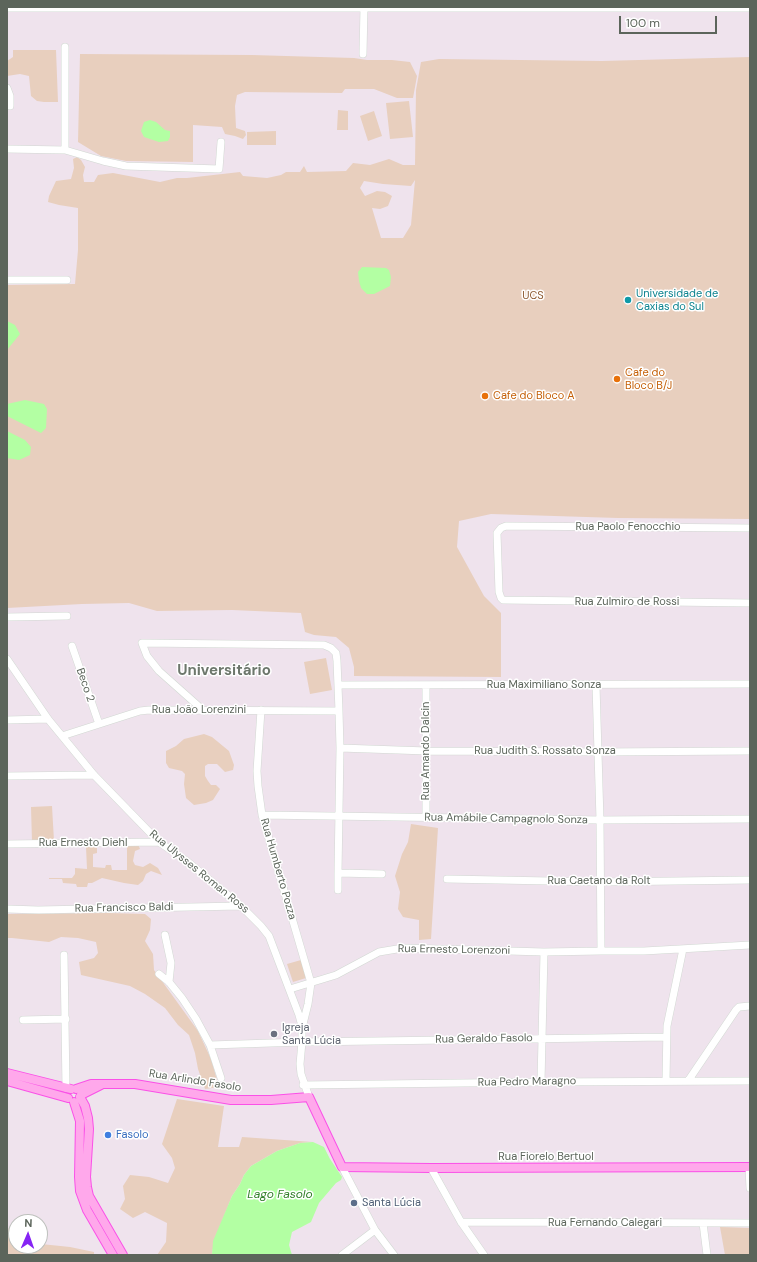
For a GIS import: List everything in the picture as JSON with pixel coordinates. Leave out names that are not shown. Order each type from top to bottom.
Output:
[{"type":"main road","points":[[7,1073],[74,1094],[85,1106],[89,1129],[86,1177],[89,1196],[123,1255]]},
{"type":"main road","points":[[7,1081],[74,1094]]},
{"type":"main road","name":"Rua Arlindo Fasolo","points":[[74,1094],[86,1085],[116,1084],[146,1085],[231,1100],[271,1100],[309,1097]]},
{"type":"main road","points":[[74,1094],[80,1121],[80,1191],[87,1210],[113,1255]]},
{"type":"main road","points":[[309,1097],[342,1166]]},
{"type":"main road","name":"Rua Fiorelo Bertuol","points":[[342,1166],[431,1168],[750,1167]]},
{"type":"street","points":[[363,54],[364,7]]},
{"type":"street","points":[[7,8],[750,8]]},
{"type":"street","points":[[65,47],[65,150]]},
{"type":"street","points":[[7,88],[10,96],[10,106]]},
{"type":"street","points":[[7,150],[65,150],[126,166],[219,169],[221,142]]},
{"type":"street","points":[[7,280],[67,280]]},
{"type":"street","name":"Rua Paolo Fenocchio","points":[[503,600],[499,592],[497,533],[501,528],[506,526],[750,528]]},
{"type":"street","name":"Rua Zulmiro de Rossi","points":[[503,600],[750,603]]},
{"type":"street","points":[[7,617],[66,616]]},
{"type":"street","points":[[204,711],[159,671],[147,656],[142,643],[324,646],[331,648],[336,653],[340,748],[338,890]]},
{"type":"street","name":"Beco 2","points":[[72,646],[99,724]]},
{"type":"street","name":"Rua Ulysses Roman Ross","points":[[7,659],[48,719],[94,775],[159,842],[188,862],[241,906],[261,926],[269,936],[290,989],[302,1026]]},
{"type":"street","name":"Rua Maximiliano Sonza","points":[[338,685],[750,684]]},
{"type":"street","name":"Rua Amando Dalcin","points":[[426,685],[426,818]]},
{"type":"street","points":[[596,685],[600,820],[601,952]]},
{"type":"street","name":"Rua João Lorenzini","points":[[62,736],[140,711],[149,710],[339,711]]},
{"type":"street","name":"Rua Humberto Pozza","points":[[261,710],[257,771],[262,815],[311,984],[308,1004],[302,1026]]},
{"type":"street","points":[[7,720],[48,719]]},
{"type":"street","name":"Rua Judith S. Rossato Sonza","points":[[340,748],[427,751],[750,751]]},
{"type":"street","points":[[7,776],[94,775]]},
{"type":"street","name":"Rua Amábile Campagnolo Sonza","points":[[262,815],[600,820],[750,819]]},
{"type":"street","name":"Rua Ernesto Diehl","points":[[7,844],[159,842]]},
{"type":"street","points":[[338,873],[382,874]]},
{"type":"street","name":"Rua Caetano da Rolt","points":[[447,879],[601,882],[750,880]]},
{"type":"street","name":"Rua Francisco Baldi","points":[[7,909],[38,910],[241,906]]},
{"type":"street","points":[[165,934],[171,963],[169,982]]},
{"type":"street","name":"Rua Ernesto Lorenzoni","points":[[290,989],[311,984],[336,975],[379,952],[403,948],[601,952],[750,945]]},
{"type":"street","points":[[666,1081],[667,1026],[683,949]]},
{"type":"street","points":[[541,1082],[544,952]]},
{"type":"street","points":[[64,955],[66,1020],[74,1094]]},
{"type":"street","points":[[159,974],[169,982],[196,1019],[210,1045],[221,1078]]},
{"type":"street","points":[[688,1081],[736,1010],[739,1007],[750,1006]]},
{"type":"street","points":[[23,1020],[66,1020]]},
{"type":"street","points":[[302,1026],[300,1064],[304,1085],[309,1097]]},
{"type":"street","name":"Rua Geraldo Fasolo","points":[[210,1045],[302,1042],[666,1037]]},
{"type":"street","name":"Rua Pedro Maragno","points":[[304,1085],[750,1081]]},
{"type":"street","points":[[342,1166],[375,1230],[394,1255]]},
{"type":"street","points":[[750,1167],[750,1188]]},
{"type":"street","points":[[431,1168],[460,1222],[484,1255]]},
{"type":"street","name":"Rua Fernando Calegari","points":[[460,1222],[750,1223]]},
{"type":"street","points":[[702,1223],[707,1255]]},
{"type":"street","points":[[342,1255],[375,1230]]},
{"type":"green space","points":[[13,50],[56,50],[58,102],[37,101],[31,96],[29,76],[20,74],[7,76],[7,61],[13,57]]},
{"type":"green space","points":[[80,54],[252,55],[392,60],[410,62],[417,76],[413,98],[397,98],[374,89],[345,89],[342,93],[245,92],[237,95],[235,106],[236,128],[245,131],[246,135],[243,139],[225,134],[222,127],[193,125],[193,162],[126,161],[101,156],[78,142]]},
{"type":"green space","name":"UCS","points":[[750,57],[750,519],[618,518],[491,514],[459,521],[457,547],[484,596],[501,613],[501,677],[354,676],[354,667],[349,648],[336,637],[314,635],[305,632],[301,613],[232,610],[157,611],[129,603],[7,608],[7,285],[75,284],[78,250],[78,208],[48,202],[49,196],[56,181],[71,179],[74,168],[73,159],[77,157],[81,160],[85,167],[83,175],[84,182],[94,182],[98,175],[113,173],[160,182],[177,178],[240,172],[243,176],[267,178],[281,175],[286,172],[300,172],[304,166],[307,172],[346,171],[353,163],[370,165],[389,159],[403,165],[415,165],[416,90],[421,62],[439,59],[602,61]],"holes":[[[415,180],[411,225],[403,238],[381,238],[372,208],[380,209],[388,206],[392,196],[385,192],[377,191],[365,196],[360,188],[364,181],[411,186]]]},
{"type":"green space","points":[[409,101],[413,137],[390,139],[386,103]]},
{"type":"green space","points":[[338,110],[348,111],[348,130],[337,130]]},
{"type":"green space","points":[[374,111],[382,136],[368,141],[360,116]]},
{"type":"green space","points":[[276,131],[276,145],[247,145],[247,132]]},
{"type":"green space","points":[[326,658],[332,690],[310,694],[304,662]]},
{"type":"green space","points":[[204,734],[212,737],[229,751],[234,765],[233,770],[225,772],[217,764],[208,764],[205,766],[205,776],[208,781],[211,785],[216,785],[220,789],[213,800],[194,805],[186,798],[184,784],[185,774],[182,771],[169,768],[166,763],[166,751],[176,746],[184,739]]},
{"type":"green space","points":[[52,806],[54,841],[32,842],[31,807]]},
{"type":"green space","points":[[411,824],[438,828],[431,939],[419,940],[419,920],[403,917],[398,909],[400,892],[395,876],[402,854],[408,842]]},
{"type":"green space","points":[[127,844],[138,844],[140,849],[135,851],[133,861],[135,865],[143,867],[150,863],[158,868],[162,875],[151,871],[146,874],[143,881],[138,885],[102,878],[92,883],[88,883],[87,887],[77,887],[76,884],[63,883],[62,879],[49,879],[72,878],[75,874],[75,868],[87,869],[86,847],[89,846],[97,848],[97,853],[93,854],[93,867],[105,868],[106,865],[111,865],[112,870],[127,870]]},
{"type":"green space","points":[[7,914],[145,914],[151,919],[150,930],[145,941],[153,954],[154,970],[198,1031],[211,1059],[219,1087],[205,1089],[189,1035],[178,1025],[165,1008],[145,994],[130,986],[81,975],[79,962],[94,958],[98,953],[96,942],[78,938],[61,937],[49,942],[7,938]]},
{"type":"green space","points":[[301,960],[306,978],[293,982],[287,964]]},
{"type":"green space","points":[[177,1099],[224,1106],[218,1147],[239,1147],[242,1137],[313,1142],[300,1143],[277,1151],[251,1166],[232,1196],[214,1241],[212,1255],[157,1255],[166,1242],[167,1223],[145,1212],[133,1218],[120,1209],[125,1199],[123,1186],[130,1175],[149,1177],[168,1183],[175,1168],[172,1158],[162,1144]]},
{"type":"green space","points":[[7,1224],[8,1254],[48,1254],[48,1245],[94,1252],[94,1255],[7,1255]]},
{"type":"green space","points":[[720,1227],[750,1228],[750,1255],[725,1255]]},
{"type":"water","points":[[150,120],[156,122],[165,130],[170,131],[168,141],[159,142],[144,137],[141,131],[144,122]]},
{"type":"water","points":[[362,267],[386,268],[389,270],[391,277],[390,286],[374,294],[367,294],[361,288],[359,281],[358,272]]},
{"type":"water","points":[[7,321],[15,325],[20,334],[7,350]]},
{"type":"water","points":[[25,400],[44,404],[47,409],[46,428],[41,433],[7,416],[7,404]]},
{"type":"water","points":[[7,431],[25,440],[31,447],[30,455],[19,460],[7,458]]},
{"type":"water","name":"Lago Fasolo","points":[[313,1142],[324,1147],[342,1177],[341,1180],[336,1183],[319,1203],[311,1222],[292,1232],[289,1245],[292,1255],[212,1255],[213,1241],[232,1196],[251,1166],[277,1151],[300,1143]]},
{"type":"place","name":"Universidade de Caxias do Sul","points":[[628,300]]},
{"type":"place","name":"Cafe do Bloco B/J","points":[[617,379]]},
{"type":"place","name":"Cafe do Bloco A","points":[[485,396]]},
{"type":"place","name":"Igreja Santa Lúcia","points":[[274,1034]]},
{"type":"place","name":"Fasolo","points":[[108,1135]]},
{"type":"place","name":"Santa Lúcia","points":[[354,1203]]},
{"type":"district","name":"Universitário","points":[[224,671]]}]
